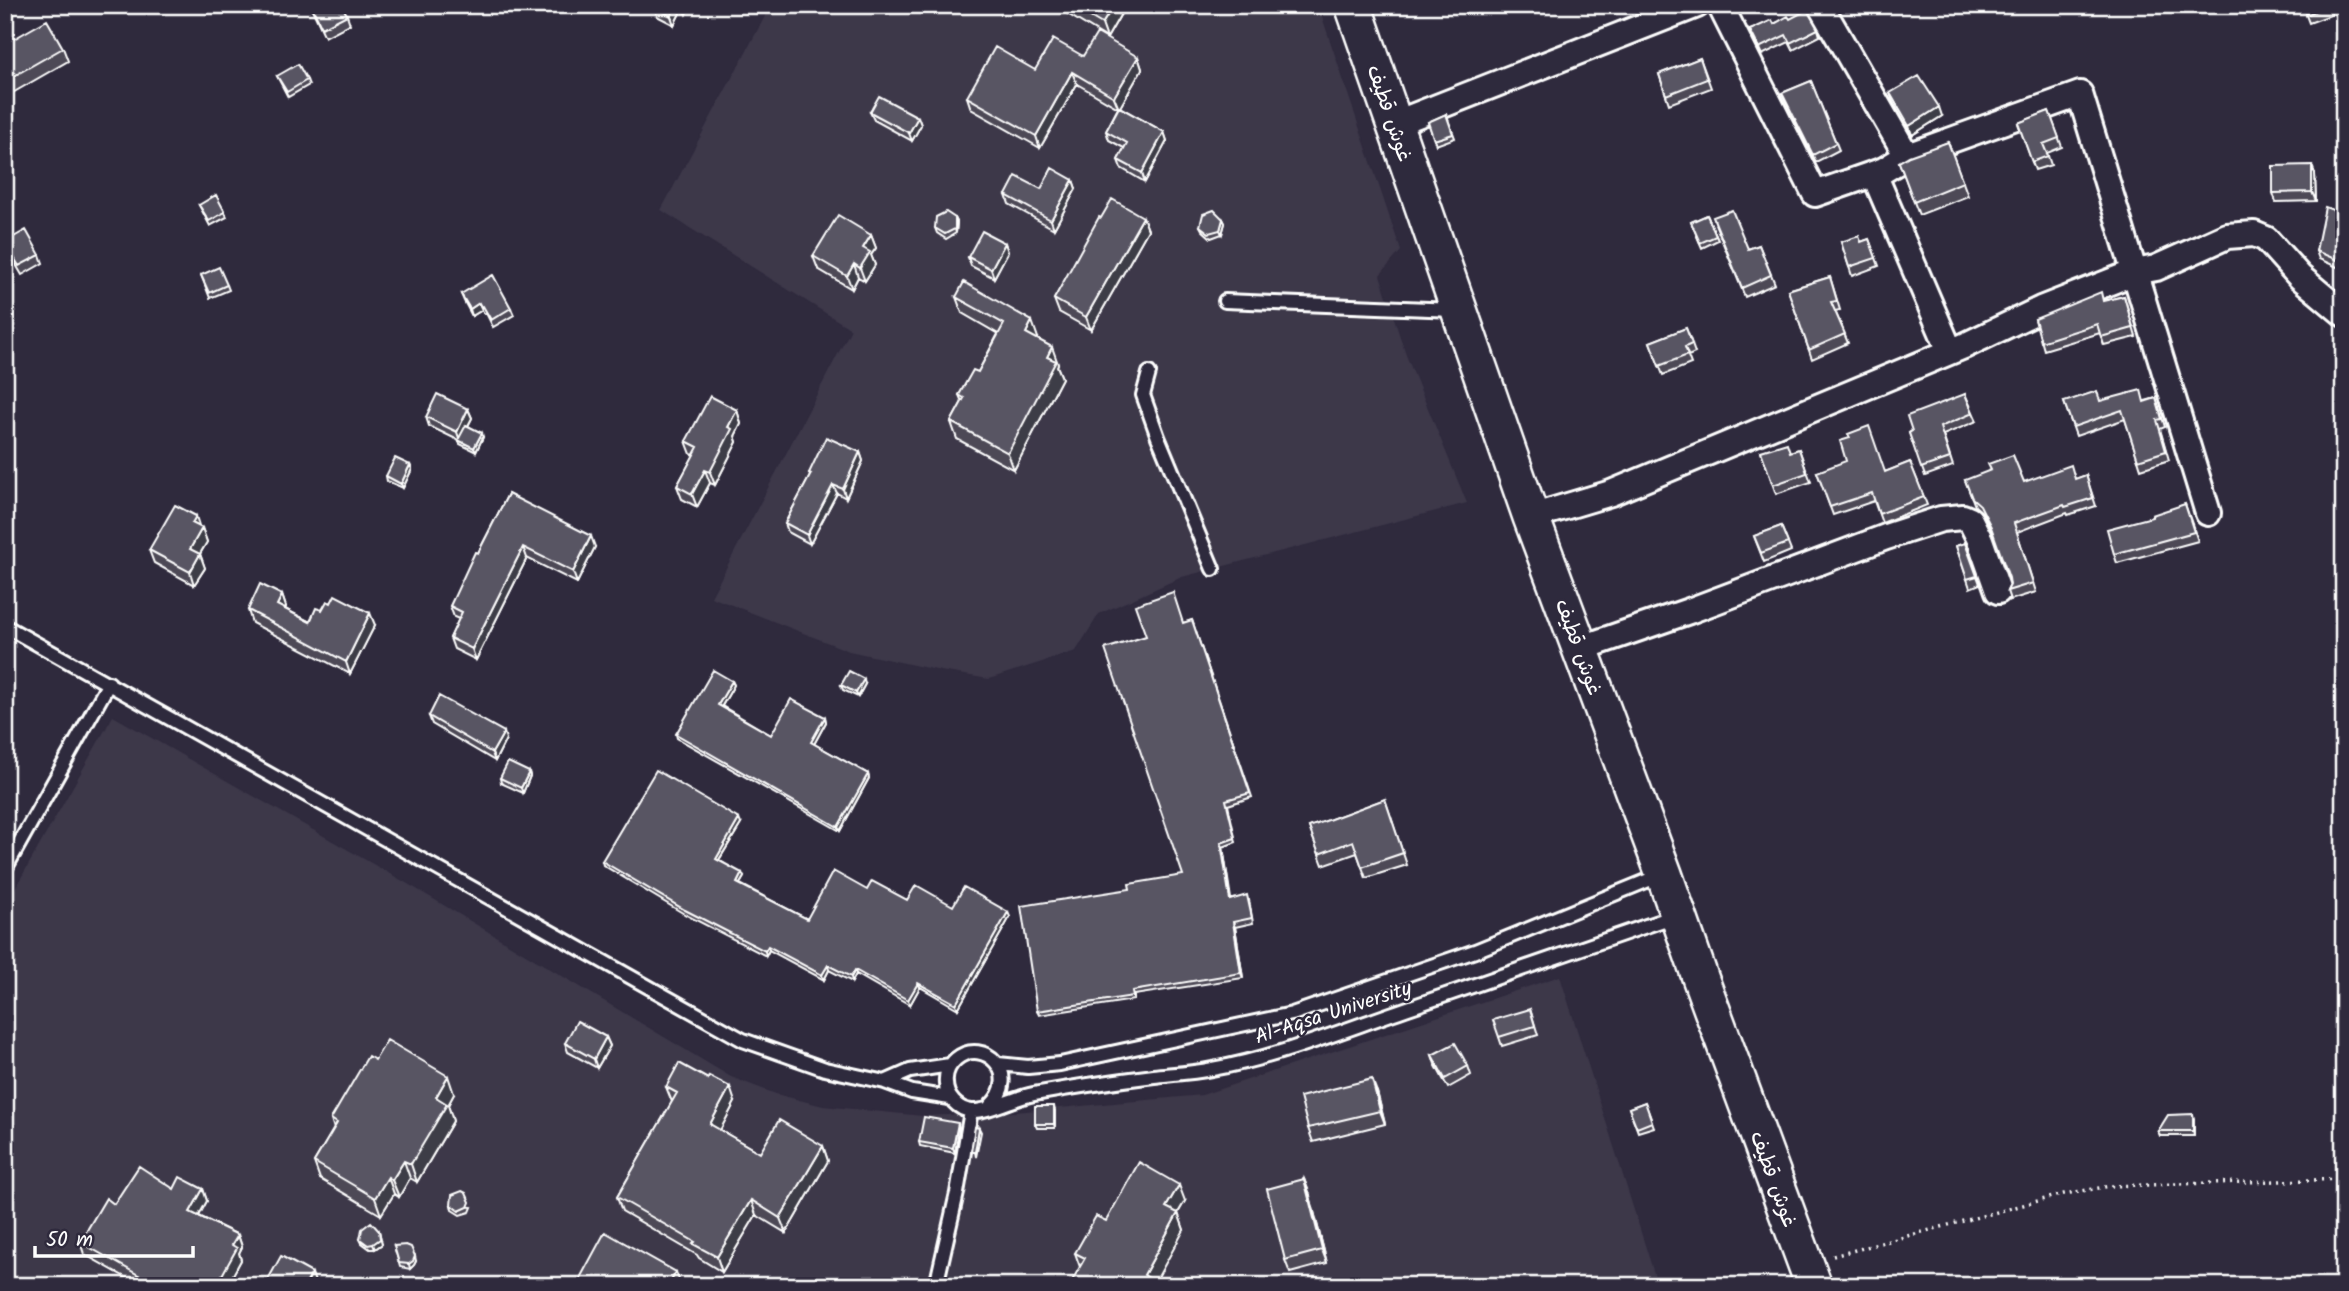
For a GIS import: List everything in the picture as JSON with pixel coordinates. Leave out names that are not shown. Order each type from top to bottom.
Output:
[{"type":"main road","name":"غوش قطيف","points":[[1353,5],[1531,517],[1810,1274]]},
{"type":"street","points":[[1394,124],[1697,5]]},
{"type":"street","points":[[1720,5],[1815,194],[1884,170],[1907,156],[2080,94],[2208,513]]},
{"type":"street","points":[[1820,5],[1907,156]]},
{"type":"street","points":[[1874,174],[1950,351]]},
{"type":"street","points":[[1531,517],[1611,493],[1964,346],[2041,309],[2135,272],[2156,268],[2227,236],[2254,234],[2266,239],[2300,277],[2344,314]]},
{"type":"street","points":[[1579,649],[1941,519],[1963,517],[1969,520],[1980,540],[1998,591]]},
{"type":"lane","points":[[1225,301],[1459,310]]},
{"type":"lane","points":[[1149,373],[1143,395],[1213,569]]},
{"type":"lane","points":[[5,626],[743,1040],[825,1069],[885,1082],[912,1092],[950,1098],[963,1109],[971,1111],[990,1107],[997,1100],[1002,1089],[1002,1073],[992,1058],[974,1052],[950,1065],[910,1071],[885,1082]]},
{"type":"lane","points":[[5,869],[109,683]]},
{"type":"lane","name":"Al-Aqsa University","points":[[998,1065],[1028,1067],[1060,1064],[1292,1014],[1475,951],[1664,874]]},
{"type":"lane","name":"Al-Aqsa University","points":[[990,1107],[1031,1094],[1214,1069],[1254,1059],[1678,915]]},
{"type":"lane","points":[[950,1065],[946,1082],[950,1098]]},
{"type":"lane","points":[[936,1286],[957,1193],[971,1111]]},
{"type":"path","points":[[1810,1274],[2064,1194],[2110,1186],[2344,1179]]},
{"type":"shaded area","points":[[771,5],[1318,5],[1401,251],[1380,275],[1406,355],[1467,503],[1182,577],[1099,614],[1076,651],[989,679],[849,651],[711,597],[851,329],[661,210]]},
{"type":"shaded area","points":[[113,716],[415,888],[731,1077],[776,1094],[823,1106],[923,1116],[1015,1112],[1202,1095],[1560,976],[1658,1286],[5,1286],[5,906]]},
{"type":"building","points":[[311,5],[342,5],[347,15],[322,28]]},
{"type":"building","points":[[676,5],[671,16],[654,7]]},
{"type":"building","points":[[1070,5],[1114,5],[1102,24]]},
{"type":"building","points":[[2306,5],[2330,5],[2306,15]]},
{"type":"building","points":[[1807,10],[1818,29],[1790,43],[1786,35],[1759,48],[1750,30],[1772,20],[1774,24],[1788,16],[1790,19]]},
{"type":"building","points":[[47,20],[63,48],[5,81],[5,44]]},
{"type":"building","points":[[1097,33],[1138,57],[1114,97],[1072,72],[1036,136],[967,97],[995,47],[1035,70],[1053,39],[1083,56]]},
{"type":"building","points":[[1700,58],[1707,79],[1666,95],[1659,74]]},
{"type":"building","points":[[298,64],[307,80],[287,92],[277,76]]},
{"type":"building","points":[[1919,76],[1939,107],[1909,126],[1890,93]]},
{"type":"building","points":[[1811,81],[1836,143],[1813,155],[1782,93]]},
{"type":"building","points":[[879,96],[918,117],[909,133],[870,112]]},
{"type":"building","points":[[1119,107],[1164,132],[1142,173],[1118,160],[1127,143],[1106,131]]},
{"type":"building","points":[[2049,111],[2059,138],[2043,144],[2048,156],[2032,162],[2018,123]]},
{"type":"building","points":[[1446,114],[1453,134],[1434,140],[1428,122]]},
{"type":"building","points":[[1948,142],[1963,182],[1914,202],[1899,162]]},
{"type":"building","points":[[2312,165],[2312,192],[2273,193],[2273,166]]},
{"type":"building","points":[[1052,168],[1073,180],[1051,220],[1006,195],[1016,176],[1041,189]]},
{"type":"building","points":[[216,195],[225,212],[209,221],[199,205]]},
{"type":"building","points":[[1112,199],[1143,217],[1086,317],[1054,299],[1099,217],[1101,218]]},
{"type":"building","points":[[2325,207],[2344,214],[2344,263],[2316,251]]},
{"type":"building","points":[[1214,210],[1223,219],[1220,230],[1209,233],[1200,226],[1203,214]]},
{"type":"building","points":[[1732,210],[1748,249],[1759,245],[1771,275],[1742,288],[1713,217]]},
{"type":"building","points":[[946,212],[955,218],[955,229],[945,234],[935,228],[936,217]]},
{"type":"building","points":[[838,215],[871,235],[863,248],[870,252],[860,268],[854,264],[847,276],[813,256]]},
{"type":"building","points":[[1707,215],[1716,236],[1700,243],[1691,222]]},
{"type":"building","points":[[26,230],[40,255],[19,266],[5,242]]},
{"type":"building","points":[[982,231],[1005,243],[991,269],[968,257]]},
{"type":"building","points":[[1859,236],[1861,242],[1869,239],[1876,258],[1849,267],[1841,242]]},
{"type":"building","points":[[219,267],[227,285],[209,293],[201,275]]},
{"type":"building","points":[[493,275],[511,308],[491,320],[479,303],[470,309],[461,294]]},
{"type":"building","points":[[1830,277],[1837,301],[1831,302],[1845,334],[1809,350],[1788,290]]},
{"type":"building","points":[[964,282],[1032,321],[1026,333],[1052,347],[1047,357],[1056,361],[1008,453],[951,422],[964,398],[959,395],[973,370],[978,372],[1004,324],[956,297]]},
{"type":"building","points":[[2101,292],[2103,301],[2124,296],[2133,328],[2101,337],[2097,324],[2041,342],[2035,319]]},
{"type":"building","points":[[1686,328],[1692,344],[1685,347],[1688,355],[1659,366],[1650,342]]},
{"type":"building","points":[[2141,390],[2144,402],[2156,398],[2162,419],[2157,420],[2166,451],[2138,460],[2122,410],[2073,427],[2064,402],[2097,391],[2100,401]]},
{"type":"building","points":[[437,394],[468,409],[457,432],[426,417]]},
{"type":"building","points":[[1965,394],[1973,413],[1940,427],[1950,458],[1921,468],[1909,433],[1912,431],[1907,416]]},
{"type":"building","points":[[710,396],[737,410],[728,427],[732,429],[710,472],[705,470],[692,494],[677,486],[698,447],[686,441]]},
{"type":"building","points":[[466,425],[482,433],[474,448],[458,440]]},
{"type":"building","points":[[1869,426],[1885,472],[1910,462],[1924,497],[1879,514],[1872,493],[1830,507],[1817,472],[1846,461],[1840,441],[1850,438],[1848,434]]},
{"type":"building","points":[[826,437],[860,452],[843,489],[833,485],[807,535],[785,523],[811,474],[809,473]]},
{"type":"building","points":[[1787,443],[1790,452],[1799,449],[1807,473],[1773,485],[1761,451]]},
{"type":"building","points":[[2013,455],[2024,482],[2071,465],[2075,479],[2086,475],[2093,498],[2014,523],[2033,583],[2007,591],[2009,578],[1991,527],[1980,505],[1972,498],[1965,480],[1991,470],[1988,464]]},
{"type":"building","points":[[395,458],[410,465],[401,484],[386,476]]},
{"type":"building","points":[[508,494],[591,536],[573,572],[523,547],[472,649],[450,638],[462,612],[450,606],[475,552],[478,553]]},
{"type":"building","points":[[2185,504],[2194,532],[2114,554],[2107,529],[2152,517]]},
{"type":"building","points":[[175,505],[196,516],[192,523],[202,528],[190,549],[200,554],[190,572],[149,550]]},
{"type":"building","points":[[1781,526],[1788,543],[1761,553],[1754,536]]},
{"type":"building","points":[[1965,543],[1977,576],[1967,579],[1956,546]]},
{"type":"building","points":[[260,584],[282,595],[277,605],[310,622],[316,608],[322,610],[327,601],[331,603],[335,595],[370,613],[346,662],[248,610]]},
{"type":"building","points":[[1173,592],[1183,623],[1192,620],[1250,793],[1226,800],[1235,838],[1221,843],[1230,900],[1247,895],[1252,918],[1233,922],[1241,973],[1132,991],[1133,996],[1037,1011],[1021,906],[1130,889],[1129,884],[1183,875],[1105,649],[1146,636],[1135,605]]},
{"type":"building","points":[[713,670],[732,681],[718,705],[771,735],[791,699],[825,717],[811,742],[868,774],[838,827],[676,734]]},
{"type":"building","points":[[849,671],[864,679],[856,693],[841,685]]},
{"type":"building","points":[[439,696],[504,732],[492,753],[429,716]]},
{"type":"building","points":[[508,762],[529,772],[521,788],[500,778]]},
{"type":"building","points":[[656,770],[739,819],[716,859],[742,873],[737,883],[807,919],[833,871],[867,890],[872,881],[907,900],[916,885],[953,906],[964,887],[1008,912],[956,1004],[918,983],[908,1000],[855,970],[851,977],[828,965],[822,975],[768,946],[765,951],[685,910],[602,861]]},
{"type":"building","points":[[1385,799],[1403,853],[1362,867],[1353,841],[1319,854],[1309,827]]},
{"type":"building","points":[[1530,1009],[1535,1026],[1499,1037],[1493,1020]]},
{"type":"building","points":[[577,1021],[606,1037],[594,1059],[565,1043]]},
{"type":"building","points":[[387,1040],[448,1076],[436,1097],[447,1104],[411,1164],[404,1161],[392,1180],[388,1177],[375,1198],[314,1162],[337,1123],[331,1119],[368,1056],[375,1060]]},
{"type":"building","points":[[1455,1043],[1468,1066],[1445,1079],[1432,1055]]},
{"type":"building","points":[[679,1063],[708,1079],[709,1076],[730,1087],[710,1124],[760,1153],[779,1120],[823,1146],[780,1218],[751,1200],[717,1257],[617,1197],[677,1093],[666,1087]]},
{"type":"building","points":[[1372,1079],[1380,1111],[1308,1128],[1300,1097]]},
{"type":"building","points":[[1645,1102],[1652,1122],[1637,1128],[1629,1108]]},
{"type":"building","points":[[1035,1106],[1054,1106],[1054,1124],[1035,1124]]},
{"type":"building","points":[[2193,1114],[2193,1131],[2158,1131],[2168,1115]]},
{"type":"building","points":[[924,1117],[958,1123],[953,1148],[919,1142]]},
{"type":"building","points":[[975,1127],[979,1128],[975,1152],[971,1152]]},
{"type":"building","points":[[1139,1162],[1179,1185],[1166,1207],[1178,1213],[1144,1275],[1162,1286],[1069,1286],[1085,1258],[1075,1253],[1096,1216],[1106,1221]]},
{"type":"building","points":[[139,1166],[174,1189],[180,1177],[203,1189],[190,1212],[238,1235],[232,1245],[237,1248],[216,1286],[158,1286],[80,1242],[106,1198],[114,1204]]},
{"type":"building","points":[[1304,1179],[1322,1250],[1285,1260],[1267,1189]]},
{"type":"building","points":[[462,1191],[470,1202],[468,1207],[459,1211],[451,1205],[452,1195]]},
{"type":"building","points":[[371,1222],[379,1231],[380,1239],[368,1245],[360,1239],[362,1229]]},
{"type":"building","points":[[605,1232],[676,1272],[668,1286],[581,1286],[583,1282],[579,1280]]},
{"type":"building","points":[[394,1246],[411,1247],[415,1256],[409,1264],[399,1263]]},
{"type":"building","points":[[281,1256],[312,1273],[305,1286],[231,1286],[227,1281],[248,1279],[265,1285]]}]
